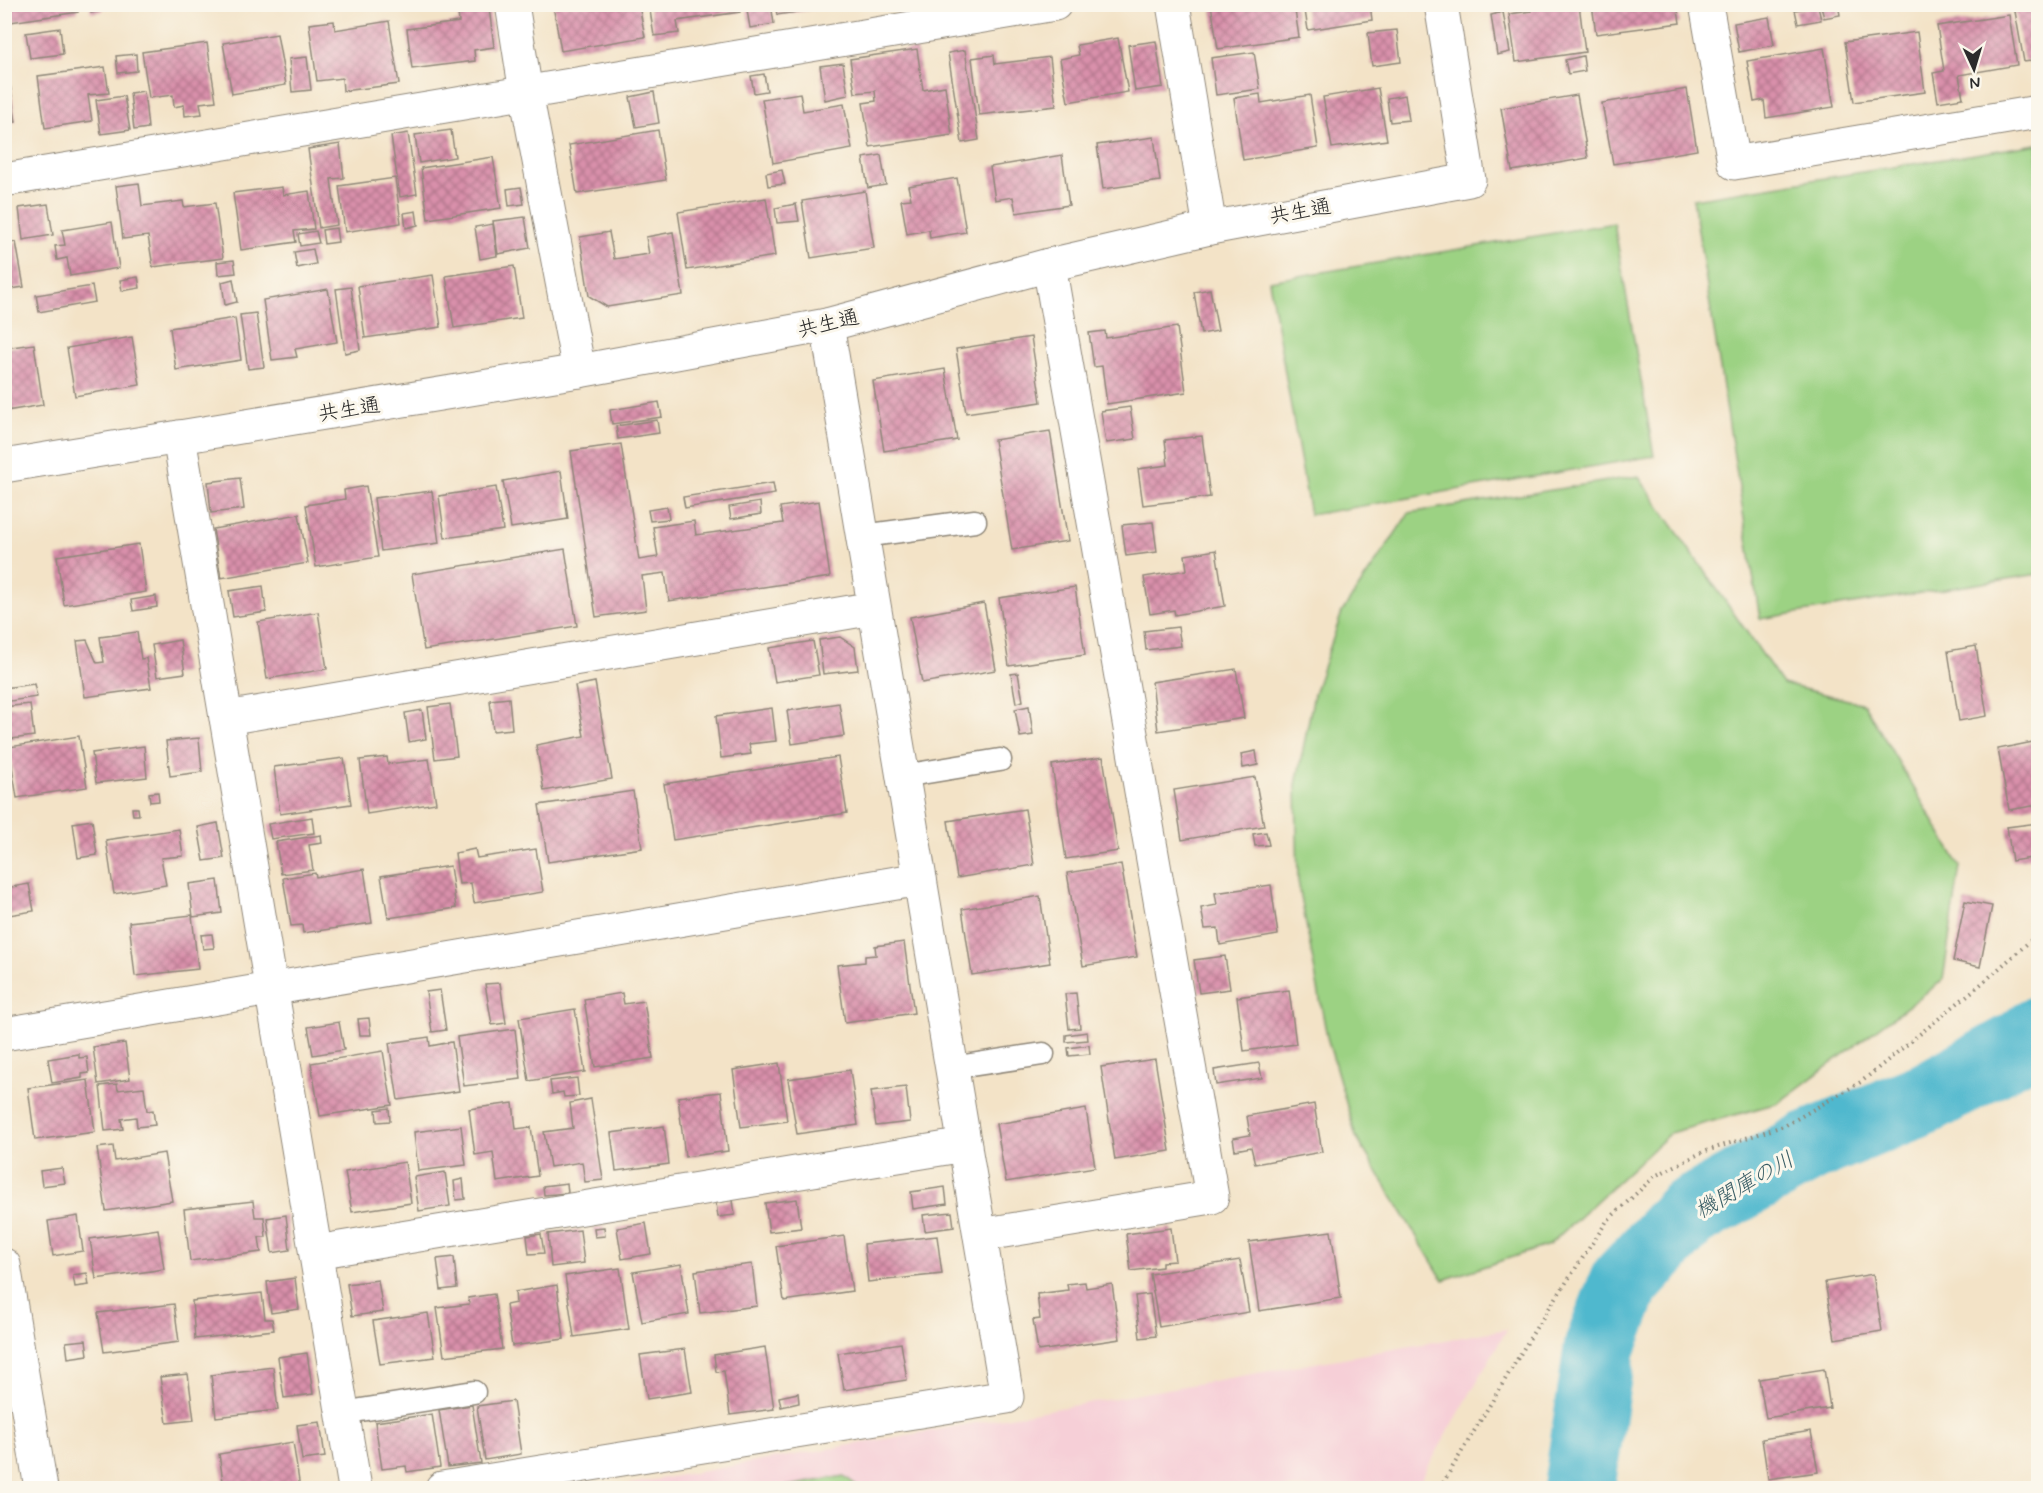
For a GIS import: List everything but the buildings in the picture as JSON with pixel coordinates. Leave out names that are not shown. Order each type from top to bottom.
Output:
[{"type":"street","points":[[512,4],[526,93],[579,371]]},
{"type":"street","points":[[4,180],[1055,4]]},
{"type":"street","points":[[1173,4],[1209,228]]},
{"type":"street","name":"共生通","points":[[4,466],[579,371],[827,325],[1049,265],[1209,228],[1469,180],[1440,4]]},
{"type":"street","points":[[1706,4],[1734,163],[2038,112]]},
{"type":"street","points":[[980,1235],[1212,1197],[1049,265]]},
{"type":"street","points":[[442,1488],[1006,1396],[827,325]]},
{"type":"street","points":[[178,437],[355,1488]]},
{"type":"street","points":[[226,718],[874,608]]},
{"type":"street","points":[[4,1034],[920,879]]},
{"type":"street","points":[[316,1252],[965,1145]]},
{"type":"street","points":[[6,1281],[41,1488]]},
{"type":"lane","points":[[862,536],[975,520]]},
{"type":"lane","points":[[903,776],[1000,760]]},
{"type":"lane","points":[[951,1068],[1043,1054]]},
{"type":"lane","points":[[342,1413],[474,1392]]},
{"type":"path","points":[[1440,1488],[1536,1328],[1607,1221],[1615,1213],[1655,1176],[1703,1152],[1786,1125],[1861,1082],[1986,980],[2038,934]]},
{"type":"shaded area","points":[[1507,1329],[1416,1488],[608,1488]]},
{"type":"green space","points":[[2038,144],[2038,574],[1760,619],[1693,199]]},
{"type":"green space","points":[[1614,223],[1654,456],[1310,515],[1269,281]]},
{"type":"green space","points":[[1638,476],[1783,684],[1864,704],[1960,866],[1943,980],[1778,1103],[1670,1133],[1549,1245],[1443,1280],[1356,1137],[1327,1037],[1298,881],[1296,785],[1314,694],[1342,612],[1409,513]]},
{"type":"green space","points":[[844,1476],[860,1488],[779,1488]]},
{"type":"waterway","name":"機関庫の川","points":[[1579,1488],[1600,1347],[1625,1282],[1688,1214],[1810,1146],[1929,1097],[2022,1045],[2038,1032]]}]
